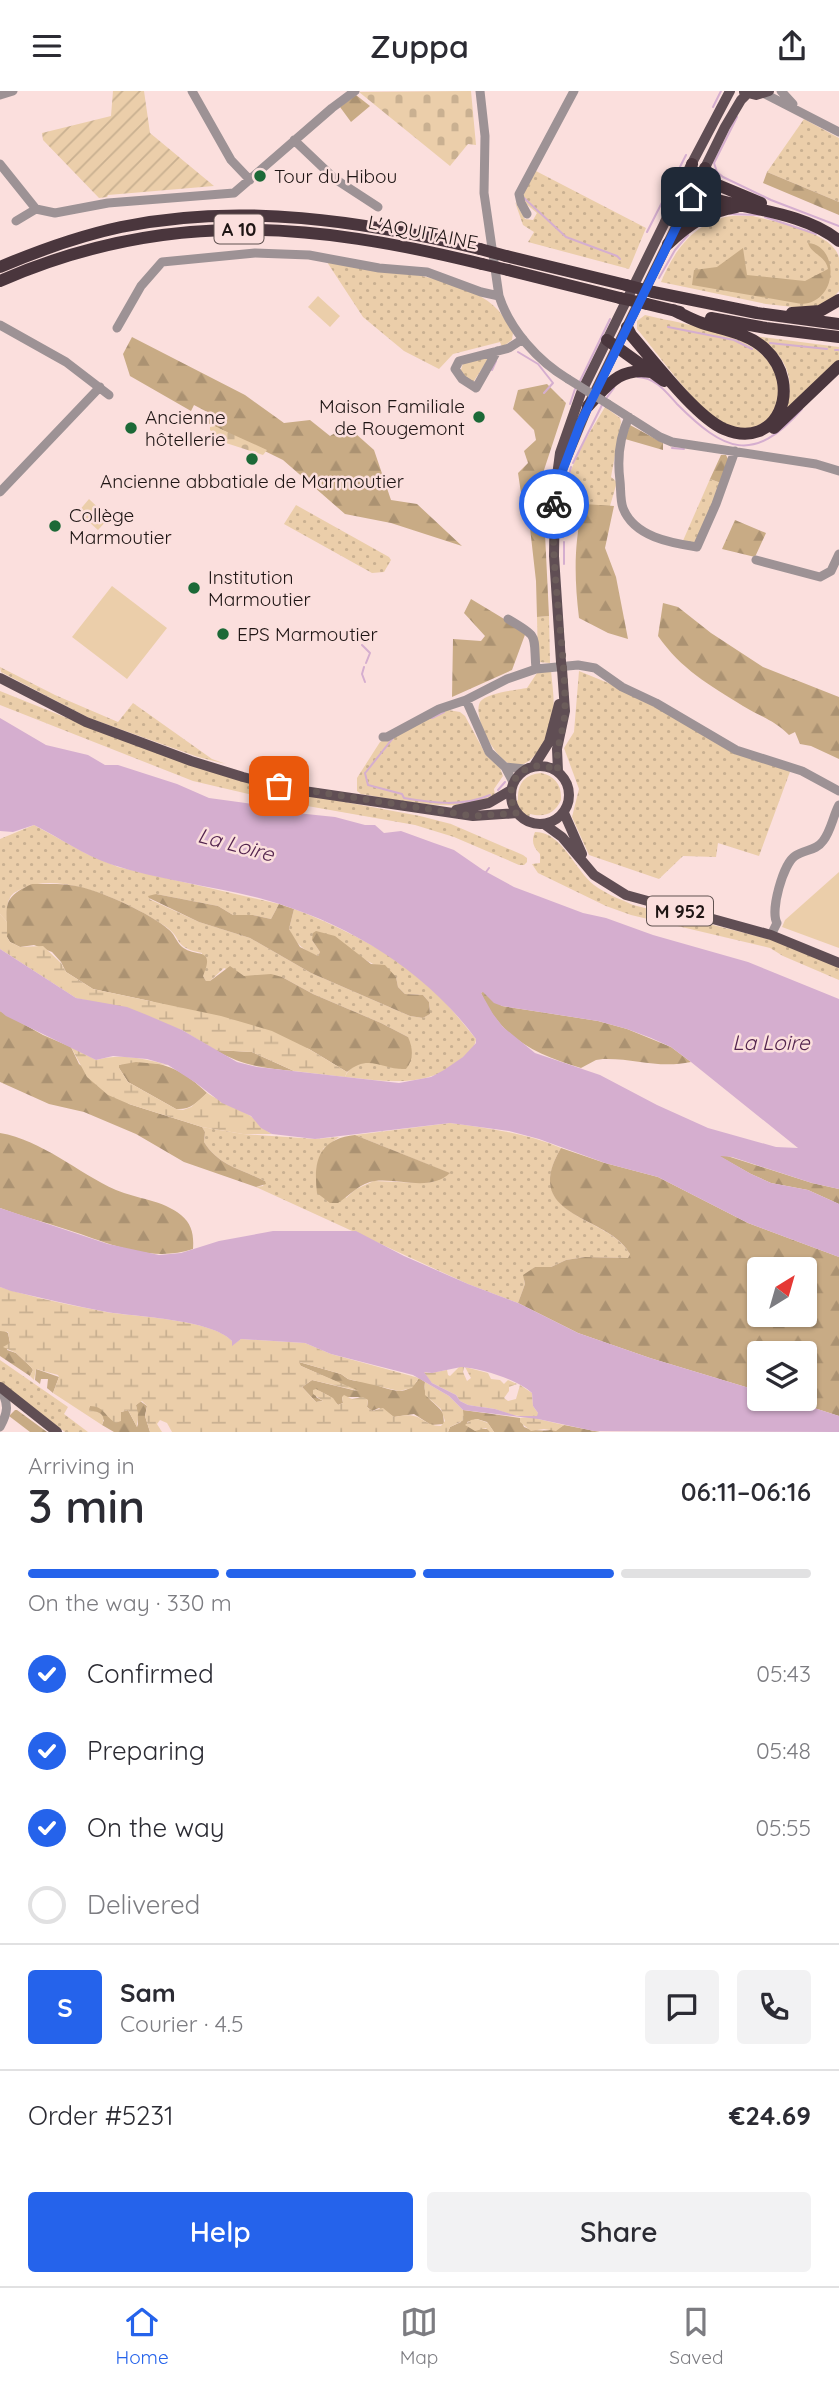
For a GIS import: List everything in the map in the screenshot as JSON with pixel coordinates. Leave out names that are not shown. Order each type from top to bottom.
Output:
[{"type":"highway","points":[[839,235],[820,224],[718,186],[699,166],[689,182],[693,191],[705,197],[743,205],[818,228],[839,241]]},
{"type":"highway","points":[[668,244],[702,216],[743,205]]},
{"type":"highway","name":"L'AQUITAINE","points":[[0,267],[72,239],[123,226],[214,216],[281,217],[397,232],[480,249],[650,298],[839,324]]},
{"type":"highway","name":"L'AQUITAINE","points":[[0,281],[52,260],[101,245],[151,235],[202,230],[280,230],[408,247],[508,270],[623,291]]},
{"type":"highway","name":"L'AQUITAINE","points":[[650,298],[673,310],[766,328],[839,337]]},
{"type":"highway","points":[[757,313],[814,312],[831,307],[839,300]]},
{"type":"highway","points":[[626,327],[702,415],[727,431],[740,434],[760,430],[771,423],[783,406],[785,394],[783,375],[773,357],[763,347],[742,335],[700,323],[673,310]]},
{"type":"highway","points":[[614,343],[652,358]]},
{"type":"highway","points":[[614,343],[653,372],[712,428],[725,436],[748,439],[775,427],[839,366]]},
{"type":"highway","points":[[588,406],[611,382],[623,374],[653,372]]},
{"type":"main road","points":[[555,491],[570,446],[614,343],[699,166],[730,91]]},
{"type":"main road","points":[[699,166],[746,92],[766,92]]},
{"type":"main road","points":[[512,786],[513,806],[527,822],[544,824],[558,818],[568,804],[568,786],[558,771],[557,750],[565,711],[554,556],[557,463],[581,393],[626,327],[693,191]]},
{"type":"main road","points":[[0,678],[86,722],[243,778],[290,789],[473,816],[517,813]]},
{"type":"main road","points":[[443,811],[489,803],[512,786],[530,767],[551,736],[563,683]]},
{"type":"main road","points":[[530,767],[543,765],[558,771]]},
{"type":"main road","name":"M 952","points":[[564,813],[594,874]]},
{"type":"main road","name":"M 952","points":[[544,824],[562,837],[594,874],[615,890],[633,898],[771,935],[839,963]]},
{"type":"main road","points":[[0,1388],[57,1432]]},
{"type":"street","points":[[0,95],[13,91]]},
{"type":"street","points":[[192,91],[231,160],[250,180]]},
{"type":"street","points":[[0,164],[36,209],[55,213],[108,203],[234,193],[355,91]]},
{"type":"street","points":[[480,91],[485,137],[484,193],[499,296],[523,339],[547,365],[672,442],[816,464],[839,471]]},
{"type":"street","points":[[527,213],[519,194],[574,91]]},
{"type":"street","points":[[781,91],[799,110]]},
{"type":"street","points":[[766,92],[839,132]]},
{"type":"street","points":[[294,140],[335,179],[378,207]]},
{"type":"street","points":[[16,221],[36,209]]},
{"type":"street","points":[[117,328],[141,286],[162,262],[256,253],[309,255],[379,268],[428,272],[499,296]]},
{"type":"street","points":[[0,325],[66,362],[109,394]]},
{"type":"street","points":[[497,351],[476,388],[462,379],[455,369],[459,361],[497,351],[509,348],[523,339]]},
{"type":"street","points":[[0,492],[100,387]]},
{"type":"street","points":[[629,417],[619,448],[618,472],[622,506],[634,523],[646,533],[675,543],[697,547],[735,451]]},
{"type":"street","points":[[756,560],[820,577],[831,571],[839,554]]},
{"type":"street","points":[[508,619],[527,629],[533,636],[536,669]]},
{"type":"street","points":[[383,737],[439,709],[536,669],[578,665],[596,668],[622,687],[656,703],[736,750],[802,771],[839,791]]},
{"type":"street","points":[[466,700],[489,752],[505,767],[512,786]]},
{"type":"street","points":[[505,767],[530,767]]},
{"type":"street","points":[[771,935],[777,923],[774,913],[785,868],[796,855],[814,849],[824,841],[839,805]]},
{"type":"street","points":[[0,1388],[7,1402],[7,1412],[0,1427]]},
{"type":"green space","points":[[113,91],[144,91],[150,133],[214,186],[99,198],[43,140],[42,133],[111,116]]},
{"type":"green space","points":[[471,91],[476,145],[468,144],[450,166],[359,92]]},
{"type":"green space","points":[[356,95],[370,106],[351,122],[340,107]]},
{"type":"green space","points":[[804,119],[839,138],[839,202],[767,172]]},
{"type":"green space","points":[[534,170],[646,228],[629,269],[528,242],[534,232],[523,225],[515,202],[525,219],[533,220],[537,213],[525,203],[521,193]]},
{"type":"green space","points":[[767,172],[839,202],[839,215],[763,183]]},
{"type":"green space","points":[[753,216],[815,235],[835,249],[839,258],[839,291],[830,301],[818,307],[802,308],[766,304],[661,282],[671,261],[693,233],[725,217]]},
{"type":"green space","points":[[808,243],[818,246],[829,263],[828,284],[823,294],[814,301],[802,304],[692,285],[694,270],[717,267],[743,248],[747,275],[805,281],[828,269]]},
{"type":"green space","points":[[327,262],[418,275],[465,289],[484,298],[498,310],[513,333],[512,340],[502,347],[500,342],[453,354],[439,369],[404,351],[363,317]]},
{"type":"green space","points":[[318,296],[340,316],[330,327],[308,307]]},
{"type":"green space","points":[[645,315],[714,331],[752,347],[767,360],[775,375],[778,390],[776,405],[769,418],[757,426],[742,428],[713,417],[690,394],[637,329],[637,321]]},
{"type":"green space","points":[[755,336],[839,347],[839,361],[785,412],[790,388],[786,368],[774,351]]},
{"type":"green space","points":[[132,337],[245,395],[284,423],[310,420],[330,436],[347,426],[374,450],[391,500],[417,504],[462,546],[391,523],[345,514],[283,460],[208,423],[211,414],[194,405],[191,411],[130,376],[123,354]]},
{"type":"green space","points":[[490,356],[474,381],[460,373],[463,363]]},
{"type":"green space","points":[[547,384],[566,403],[544,470],[549,616],[537,617],[529,519],[524,513],[518,473],[528,463],[524,451],[536,440],[534,430],[513,409],[518,390]]},
{"type":"green space","points":[[605,407],[620,418],[621,422],[611,477],[617,482],[610,506],[581,515],[568,500],[569,477],[582,446]]},
{"type":"green space","points":[[630,425],[663,443],[663,450],[625,439]]},
{"type":"green space","points":[[214,426],[267,450],[263,455],[226,443],[210,430],[210,427]]},
{"type":"green space","points":[[721,455],[726,455],[728,459],[721,483],[710,479]]},
{"type":"green space","points":[[710,479],[721,483],[695,544],[682,543]]},
{"type":"green space","points":[[89,499],[109,518],[98,530],[78,512]]},
{"type":"green space","points":[[583,504],[614,506],[605,548],[616,577],[628,639],[608,633],[579,618],[576,560]]},
{"type":"green space","points":[[296,505],[389,557],[391,560],[384,572],[372,573],[284,524]]},
{"type":"green space","points":[[735,520],[766,533],[755,557],[722,549]]},
{"type":"green space","points":[[112,586],[167,628],[127,679],[72,637]]},
{"type":"green space","points":[[471,599],[526,632],[512,670],[452,697],[453,639],[481,641],[485,636],[464,613]]},
{"type":"green space","points":[[663,603],[678,607],[711,633],[763,667],[839,697],[839,759],[800,744],[795,732],[789,735],[686,667],[658,636]]},
{"type":"green space","points":[[549,616],[550,663],[538,662],[537,617]]},
{"type":"green space","points":[[0,667],[55,695],[118,722],[133,703],[212,759],[226,764],[198,757],[89,718],[1,672]]},
{"type":"green space","points":[[551,670],[554,709],[549,730],[540,748],[529,761],[521,765],[506,762],[493,748],[482,728],[478,709],[480,702],[495,694],[527,688],[537,673]]},
{"type":"green space","points":[[579,671],[647,699],[745,757],[791,769],[759,856],[718,843],[716,857],[683,856],[659,879],[589,855],[572,817],[579,789],[564,748],[574,732]]},
{"type":"green space","points":[[0,691],[77,722],[270,788],[451,824],[523,855],[527,862],[519,865],[454,837],[415,825],[279,801],[193,781],[0,705]]},
{"type":"green space","points":[[448,710],[460,712],[465,716],[486,755],[500,768],[503,776],[494,789],[495,796],[464,805],[447,805],[393,800],[357,791],[357,778],[380,742],[435,713]]},
{"type":"green space","points":[[541,773],[557,782],[561,800],[549,813],[530,814],[529,817],[521,811],[516,801],[519,789],[526,778]]},
{"type":"green space","points":[[34,825],[87,854],[118,867],[279,904],[271,919],[233,915],[218,906],[156,894],[149,899],[199,922],[250,938],[311,973],[410,1016],[423,1018],[430,1014],[429,1002],[423,995],[405,994],[398,987],[396,977],[366,960],[312,940],[320,952],[318,956],[313,954],[297,942],[289,929],[294,909],[342,929],[405,966],[426,983],[476,1039],[474,1046],[447,1069],[420,1079],[390,1081],[345,1077],[359,1064],[379,1063],[408,1037],[282,977],[243,976],[224,968],[210,981],[206,981],[203,976],[202,953],[186,948],[165,926],[135,908],[77,886],[40,884],[14,893],[9,899],[7,922],[0,914],[0,839]]},
{"type":"green space","points":[[535,832],[553,838],[594,885],[613,896],[633,905],[781,942],[839,967],[839,980],[770,948],[631,915],[538,873],[532,864],[540,863],[540,854],[533,844]]},
{"type":"green space","points":[[839,872],[839,948],[782,927],[785,920]]},
{"type":"green space","points":[[32,884],[81,887],[139,910],[170,931],[186,950],[205,956],[207,960],[203,976],[206,981],[210,981],[230,966],[244,976],[271,974],[381,1023],[408,1037],[412,1050],[410,1062],[406,1069],[369,1063],[355,1066],[347,1072],[309,1049],[150,1001],[93,989],[66,972],[52,952],[34,945],[20,947],[10,942],[7,937],[10,898]]},
{"type":"green space","points":[[156,894],[218,906],[233,915],[271,919],[279,904],[294,909],[289,929],[300,947],[318,956],[320,952],[312,940],[313,933],[316,931],[335,936],[371,964],[385,965],[396,977],[398,987],[405,994],[423,995],[429,1002],[430,1014],[423,1018],[410,1016],[311,973],[250,938],[199,922],[148,896]]},
{"type":"green space","points":[[0,914],[7,922],[7,937],[10,942],[20,947],[43,946],[61,963],[66,972],[93,989],[221,1016],[272,1031],[347,1072],[345,1077],[294,1071],[252,1052],[215,1050],[182,1030],[76,998],[0,949]]},
{"type":"green space","points":[[483,991],[502,1006],[598,1021],[627,1029],[671,1047],[691,1062],[657,1064],[603,1059],[581,1068],[565,1063],[535,1051],[510,1034],[489,1009],[481,993]]},
{"type":"green space","points":[[0,1011],[71,1047],[79,1064],[129,1104],[202,1127],[205,1132],[204,1142],[216,1157],[265,1181],[266,1184],[256,1187],[184,1162],[136,1134],[84,1112],[49,1104],[0,1082]]},
{"type":"green space","points":[[71,1047],[96,1060],[132,1057],[168,1065],[136,1062],[119,1065],[119,1068],[128,1082],[176,1109],[191,1107],[207,1093],[249,1115],[272,1134],[243,1134],[202,1127],[108,1095],[87,1077]]},
{"type":"green space","points":[[215,1050],[252,1052],[294,1071],[253,1065]]},
{"type":"green space","points":[[127,1062],[151,1063],[171,1068],[207,1093],[193,1105],[176,1109],[128,1082],[119,1068],[119,1065]]},
{"type":"green space","points":[[450,1123],[520,1135],[561,1148],[551,1171],[551,1189],[559,1202],[572,1213],[619,1241],[630,1254],[628,1258],[585,1257],[566,1260],[551,1267],[535,1267],[524,1280],[518,1303],[468,1284],[256,1187],[263,1186],[265,1181],[216,1157],[204,1142],[205,1132],[202,1127],[243,1134],[315,1139],[339,1137],[323,1149],[346,1198],[356,1189],[374,1181],[433,1182],[449,1173],[355,1135]]},
{"type":"green space","points":[[0,1133],[30,1142],[116,1190],[174,1210],[185,1218],[190,1226],[193,1249],[160,1254],[127,1249],[0,1208]]},
{"type":"green space","points":[[355,1135],[450,1173],[433,1182],[370,1182],[338,1203],[330,1203],[317,1193],[318,1161],[326,1146],[333,1141]]},
{"type":"green space","points":[[561,1148],[658,1177],[748,1223],[839,1257],[839,1416],[817,1409],[817,1341],[747,1341],[747,1387],[578,1333],[518,1303],[525,1284],[523,1275],[535,1267],[551,1267],[566,1260],[585,1257],[628,1258],[630,1254],[619,1241],[572,1213],[559,1202],[551,1189],[551,1171]]},
{"type":"green space","points":[[724,1155],[839,1189],[839,1204],[808,1190],[771,1183],[719,1156]]},
{"type":"green space","points":[[0,1287],[106,1312],[191,1323],[222,1334],[232,1341],[232,1345],[241,1339],[305,1343],[331,1354],[419,1378],[412,1388],[399,1391],[348,1379],[341,1374],[299,1362],[301,1366],[359,1391],[312,1380],[302,1387],[316,1402],[323,1401],[313,1394],[316,1389],[333,1398],[338,1405],[343,1403],[344,1395],[352,1399],[363,1397],[368,1400],[367,1407],[372,1411],[383,1408],[394,1417],[411,1415],[441,1426],[445,1421],[441,1409],[425,1395],[425,1382],[449,1396],[463,1410],[464,1420],[450,1427],[448,1432],[172,1432],[167,1423],[160,1420],[157,1424],[162,1432],[150,1432],[145,1416],[147,1406],[142,1401],[136,1405],[137,1427],[128,1410],[121,1412],[121,1421],[116,1423],[95,1406],[90,1406],[89,1410],[102,1416],[102,1425],[53,1393],[58,1375],[36,1369],[34,1380],[30,1376],[33,1370],[31,1367],[16,1353],[3,1347],[10,1343],[8,1332],[0,1331]]},
{"type":"green space","points":[[0,1331],[8,1333],[10,1343],[7,1350],[16,1353],[31,1367],[33,1370],[30,1376],[0,1356]]},
{"type":"green space","points":[[0,1360],[68,1407],[64,1414],[88,1432],[65,1432],[0,1383]]},
{"type":"green space","points":[[297,1363],[341,1374],[348,1379],[395,1391],[408,1389],[419,1378],[425,1382],[427,1396],[443,1413],[444,1424],[431,1425],[414,1414],[394,1417],[379,1408],[372,1411],[367,1407],[368,1400],[358,1397],[342,1397],[343,1403],[338,1405],[319,1391],[316,1397],[323,1401],[316,1402],[302,1387],[312,1380],[357,1391],[301,1366]]},
{"type":"green space","points":[[459,1367],[464,1367],[467,1381],[471,1378],[465,1367],[488,1373],[491,1379],[500,1380],[504,1384],[508,1380],[517,1384],[509,1387],[504,1398],[508,1401],[516,1399],[520,1385],[532,1393],[538,1419],[564,1425],[556,1431],[531,1431],[520,1422],[520,1418],[529,1417],[468,1405],[456,1395],[432,1383],[423,1372],[447,1370],[450,1376]]},
{"type":"green space","points":[[36,1369],[59,1377],[53,1393],[47,1388],[48,1379],[41,1379],[40,1384],[35,1380]]},
{"type":"green space","points":[[140,1401],[147,1406],[145,1416],[150,1432],[114,1432],[102,1425],[104,1420],[88,1409],[90,1406],[96,1406],[104,1410],[109,1417],[121,1419],[121,1412],[128,1410],[137,1427],[136,1405]]},
{"type":"green space","points":[[15,1410],[47,1432],[30,1432],[9,1416]]},
{"type":"green space","points":[[463,1410],[520,1418],[524,1427],[533,1430],[544,1431],[564,1425],[600,1432],[494,1432],[487,1422],[477,1419],[467,1422],[473,1429],[489,1429],[490,1432],[448,1432],[450,1427],[461,1422]]},
{"type":"green space","points":[[477,1419],[488,1423],[494,1432],[486,1428],[475,1431],[465,1425]]},
{"type":"water","name":"La Loire","points":[[0,718],[46,745],[88,755],[105,765],[118,765],[177,784],[209,798],[375,825],[384,833],[401,831],[454,850],[514,887],[583,913],[748,962],[839,999],[839,1189],[732,1157],[720,1156],[771,1183],[808,1190],[839,1204],[839,1257],[748,1223],[658,1177],[605,1163],[509,1131],[450,1123],[315,1139],[272,1134],[261,1128],[251,1116],[222,1103],[168,1065],[147,1059],[113,1056],[96,1060],[6,1016],[0,1011],[0,949],[76,998],[127,1007],[182,1030],[237,1062],[257,1067],[399,1083],[431,1077],[463,1057],[476,1043],[476,1039],[456,1014],[409,971],[355,936],[326,922],[266,900],[110,864],[34,825],[13,832],[0,831]],"holes":[[[481,993],[494,1003],[598,1021],[627,1029],[671,1047],[798,1148],[776,1147],[708,1128],[600,1075],[535,1053],[503,1027]]]},
{"type":"water","points":[[0,1208],[108,1244],[159,1255],[181,1253],[219,1241],[273,1231],[356,1231],[404,1256],[518,1303],[578,1333],[747,1387],[747,1411],[817,1409],[839,1416],[839,1432],[594,1431],[538,1419],[463,1410],[449,1396],[413,1375],[331,1354],[305,1343],[241,1339],[232,1346],[232,1341],[222,1334],[191,1323],[107,1312],[0,1287]],"holes":[[[461,1367],[488,1372],[532,1393],[537,1416],[517,1416],[468,1405],[456,1395],[432,1383],[424,1372]]]},
{"type":"waterway","points":[[713,107],[721,91]]},
{"type":"waterway","points":[[737,117],[714,163],[717,172],[771,200],[839,226]]},
{"type":"waterway","points":[[647,232],[686,155]]},
{"type":"waterway","points":[[524,198],[566,237],[620,259]]},
{"type":"waterway","points":[[730,214],[759,215]]},
{"type":"waterway","points":[[765,217],[816,234]]},
{"type":"waterway","points":[[659,278],[675,250],[688,235]]},
{"type":"waterway","points":[[580,381],[610,319]]},
{"type":"waterway","points":[[668,327],[734,340],[752,349]]},
{"type":"waterway","points":[[770,343],[827,349]]},
{"type":"waterway","points":[[518,352],[538,364],[553,383],[544,393]]},
{"type":"waterway","points":[[492,370],[496,361]]},
{"type":"waterway","points":[[638,377],[660,386],[709,432],[724,441],[739,445],[753,444],[768,438],[802,409]]},
{"type":"waterway","points":[[605,400],[614,388]]},
{"type":"waterway","points":[[570,404],[575,389]]},
{"type":"waterway","points":[[573,463],[602,405]]},
{"type":"waterway","points":[[672,448],[684,449]]},
{"type":"waterway","points":[[566,486],[571,467]]},
{"type":"waterway","points":[[563,537],[565,492]]},
{"type":"waterway","points":[[564,542],[564,564]]},
{"type":"waterway","points":[[362,645],[370,653],[366,663]]},
{"type":"waterway","points":[[364,667],[362,674],[365,682]]},
{"type":"waterway","points":[[432,718],[444,712]]},
{"type":"waterway","points":[[366,772],[393,738]]},
{"type":"waterway","points":[[365,773],[368,785],[402,794],[404,798],[458,803],[490,795]]},
{"type":"waterway","points":[[498,790],[505,782]]},
{"type":"waterway","points":[[486,872],[489,868]]},
{"type":"way so far","points":[[279,786],[473,816],[517,813],[513,806],[511,790],[520,772],[543,765],[558,771],[557,750],[565,711],[554,556],[554,504]]},
{"type":"place","name":"Tour du Hibou","points":[[260,176]]},
{"type":"place","name":"Maison Familiale de Rougemont","points":[[479,417]]},
{"type":"place","name":"Ancienne hôtellerie","points":[[131,428]]},
{"type":"place","name":"Ancienne abbatiale de Marmoutier","points":[[252,459]]},
{"type":"place","name":"Collège Marmoutier","points":[[55,526]]},
{"type":"place","name":"Institution Marmoutier","points":[[194,588]]},
{"type":"place","name":"EPS Marmoutier","points":[[223,634]]},
{"type":"route","points":[[554,504],[555,491],[580,424],[691,197]]}]
